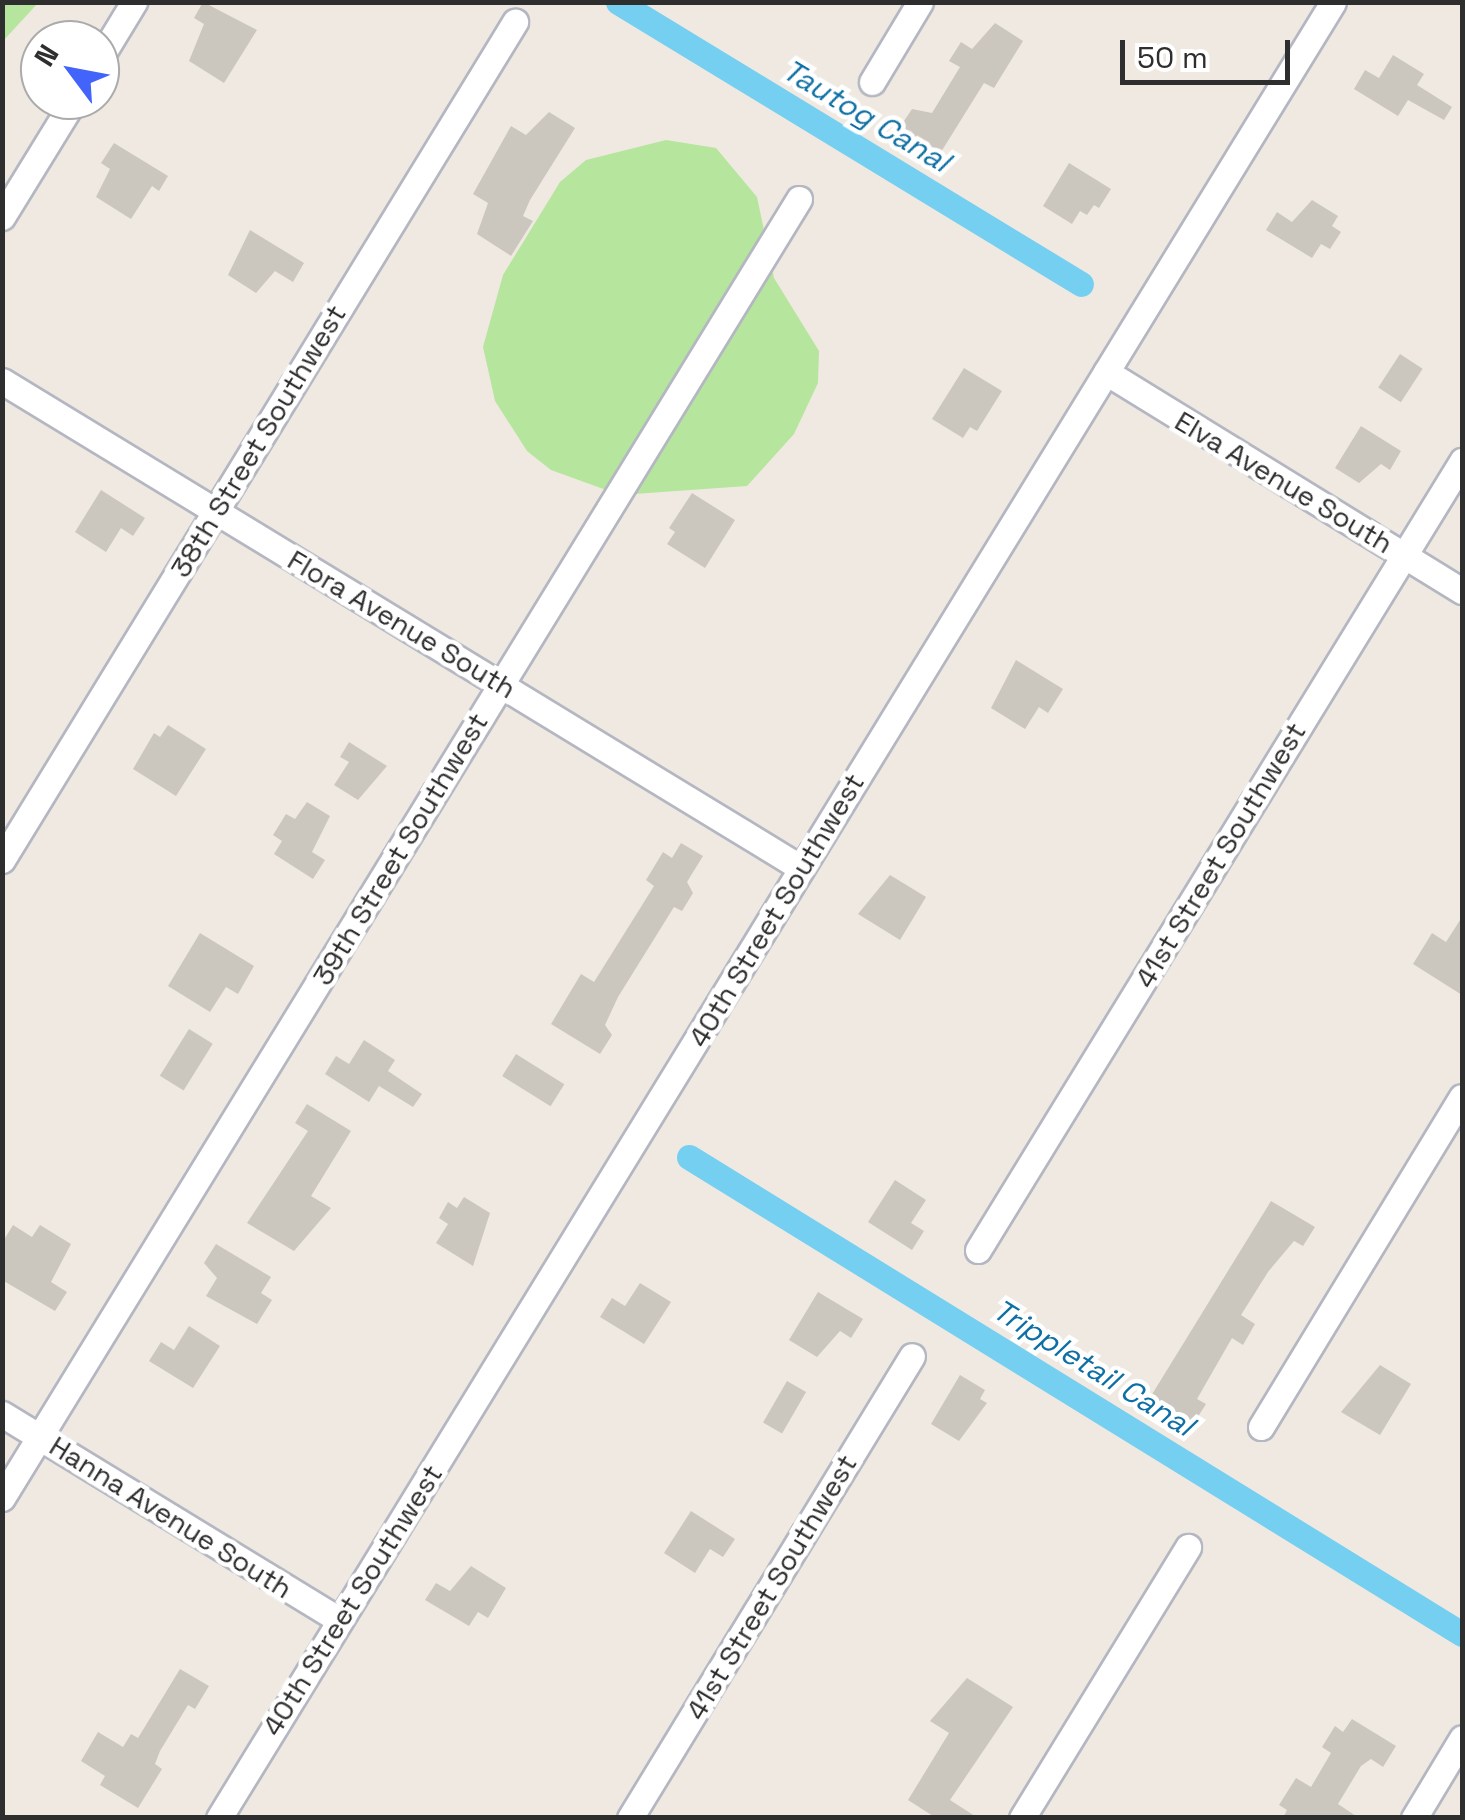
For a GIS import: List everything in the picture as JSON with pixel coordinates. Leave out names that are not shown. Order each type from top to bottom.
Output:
[{"type":"street","points":[[120,25],[134,2]]},
{"type":"street","points":[[872,82],[920,2]]},
{"type":"street","name":"40th Street Southwest","points":[[218,1818],[1333,2]]},
{"type":"street","name":"38th Street Southwest","points":[[2,860],[515,22]]},
{"type":"street","points":[[2,218],[62,120]]},
{"type":"street","name":"39th Street Southwest","points":[[2,1498],[798,199]]},
{"type":"street","name":"Elva Avenue South","points":[[1106,372],[1462,591]]},
{"type":"street","name":"Flora Avenue South","points":[[2,381],[802,868]]},
{"type":"street","name":"41st Street Southwest","points":[[978,1250],[1462,461]]},
{"type":"street","points":[[1261,1428],[1462,1097]]},
{"type":"street","name":"41st Street Southwest","points":[[630,1818],[912,1356]]},
{"type":"street","name":"Hanna Avenue South","points":[[2,1414],[339,1620]]},
{"type":"street","points":[[1022,1818],[1188,1547]]},
{"type":"street","points":[[1414,1818],[1462,1738]]},
{"type":"green space","points":[[2,3],[38,3],[20,20],[2,41]]},
{"type":"green space","points":[[666,140],[716,148],[757,197],[774,278],[819,351],[818,383],[794,434],[747,486],[620,495],[551,470],[527,451],[495,401],[483,347],[503,275],[560,182],[586,160]]},
{"type":"building","points":[[203,2],[257,30],[224,83],[189,61],[204,24],[194,18]]},
{"type":"building","points":[[995,23],[1023,41],[994,88],[984,83],[941,152],[900,127],[912,109],[932,113],[960,67],[949,61],[961,42],[972,49]]},
{"type":"building","points":[[1393,55],[1424,74],[1417,85],[1452,107],[1444,120],[1408,100],[1398,116],[1354,89],[1365,70],[1379,78]]},
{"type":"building","points":[[549,112],[575,128],[530,200],[523,216],[533,221],[511,256],[477,234],[488,203],[473,194],[511,126],[526,135]]},
{"type":"building","points":[[114,143],[168,176],[159,191],[152,186],[131,219],[96,197],[110,169],[101,163]]},
{"type":"building","points":[[1069,163],[1111,189],[1099,208],[1094,205],[1087,215],[1080,211],[1072,224],[1043,206]]},
{"type":"building","points":[[1312,200],[1338,216],[1332,226],[1341,232],[1330,249],[1321,244],[1312,258],[1266,230],[1277,212],[1292,222]]},
{"type":"building","points":[[250,230],[304,263],[293,282],[275,271],[256,293],[228,275]]},
{"type":"building","points":[[1400,354],[1423,369],[1401,402],[1378,388]]},
{"type":"building","points":[[964,368],[1002,391],[977,431],[970,427],[963,438],[932,419]]},
{"type":"building","points":[[1361,426],[1401,451],[1390,470],[1381,464],[1359,483],[1335,468]]},
{"type":"building","points":[[101,490],[145,518],[133,536],[121,528],[106,552],[75,532]]},
{"type":"building","points":[[692,493],[735,520],[705,568],[667,544],[675,532],[669,528]]},
{"type":"building","points":[[1016,660],[1063,689],[1048,713],[1039,707],[1025,729],[991,708]]},
{"type":"building","points":[[168,725],[206,749],[176,796],[133,769],[154,733],[160,737]]},
{"type":"building","points":[[349,742],[387,766],[358,800],[334,785],[349,762],[340,757]]},
{"type":"building","points":[[307,802],[330,816],[312,852],[325,860],[313,879],[274,854],[282,841],[273,835],[286,814],[295,819]]},
{"type":"building","points":[[681,843],[703,856],[687,882],[693,893],[682,911],[674,907],[618,997],[605,1025],[612,1035],[600,1054],[551,1024],[581,974],[594,982],[654,886],[646,880],[663,852],[672,858]]},
{"type":"building","points":[[890,875],[926,897],[900,940],[858,914]]},
{"type":"building","points":[[1462,917],[1462,995],[1413,964],[1432,933],[1446,942]]},
{"type":"building","points":[[200,933],[254,966],[238,994],[226,987],[210,1012],[168,986]]},
{"type":"building","points":[[189,1029],[213,1044],[184,1090],[160,1076]]},
{"type":"building","points":[[364,1040],[395,1060],[388,1071],[422,1094],[413,1107],[379,1086],[369,1102],[325,1074],[336,1056],[349,1064]]},
{"type":"building","points":[[516,1054],[564,1084],[551,1106],[502,1076]]},
{"type":"building","points":[[307,1104],[351,1131],[311,1196],[331,1208],[294,1251],[247,1223],[308,1131],[295,1123]]},
{"type":"building","points":[[895,1180],[926,1200],[911,1223],[924,1231],[912,1250],[868,1222]]},
{"type":"building","points":[[464,1197],[490,1213],[473,1266],[436,1243],[448,1224],[439,1218],[448,1202],[457,1208]]},
{"type":"building","points":[[1271,1201],[1315,1227],[1303,1246],[1294,1241],[1268,1272],[1241,1315],[1255,1324],[1243,1345],[1232,1338],[1197,1399],[1206,1404],[1194,1423],[1151,1396]]},
{"type":"building","points":[[13,1225],[32,1237],[40,1225],[71,1244],[51,1282],[67,1292],[55,1311],[2,1280],[2,1243]]},
{"type":"building","points":[[216,1244],[271,1277],[261,1293],[272,1300],[257,1324],[206,1296],[217,1278],[204,1263]]},
{"type":"building","points":[[640,1283],[671,1302],[644,1344],[600,1317],[612,1298],[625,1306]]},
{"type":"building","points":[[818,1292],[863,1319],[851,1338],[840,1331],[817,1357],[789,1340]]},
{"type":"building","points":[[189,1326],[220,1346],[193,1388],[149,1361],[161,1342],[174,1350]]},
{"type":"building","points":[[1380,1365],[1411,1384],[1380,1435],[1341,1412]]},
{"type":"building","points":[[960,1375],[985,1390],[980,1399],[987,1403],[959,1441],[931,1424]]},
{"type":"building","points":[[787,1381],[806,1392],[782,1434],[763,1423]]},
{"type":"building","points":[[691,1511],[735,1539],[723,1557],[710,1549],[695,1573],[664,1553]]},
{"type":"building","points":[[471,1566],[506,1588],[488,1618],[478,1612],[469,1626],[425,1600],[436,1583],[450,1591]]},
{"type":"building","points":[[180,1669],[209,1686],[195,1709],[188,1705],[160,1751],[155,1764],[162,1769],[138,1808],[100,1785],[105,1776],[81,1761],[98,1732],[123,1747],[131,1734],[138,1738]]},
{"type":"building","points":[[967,1678],[1013,1707],[950,1800],[978,1818],[936,1818],[908,1800],[949,1733],[930,1721]]},
{"type":"building","points":[[1352,1719],[1396,1746],[1383,1767],[1371,1759],[1361,1766],[1338,1804],[1359,1818],[1283,1818],[1287,1810],[1279,1805],[1296,1778],[1311,1787],[1331,1753],[1322,1747],[1335,1726],[1343,1732]]},
{"type":"waterway","name":"Tautog Canal","points":[[618,2],[1081,284]]},
{"type":"waterway","name":"Trippletail Canal","points":[[689,1157],[1462,1634]]}]
